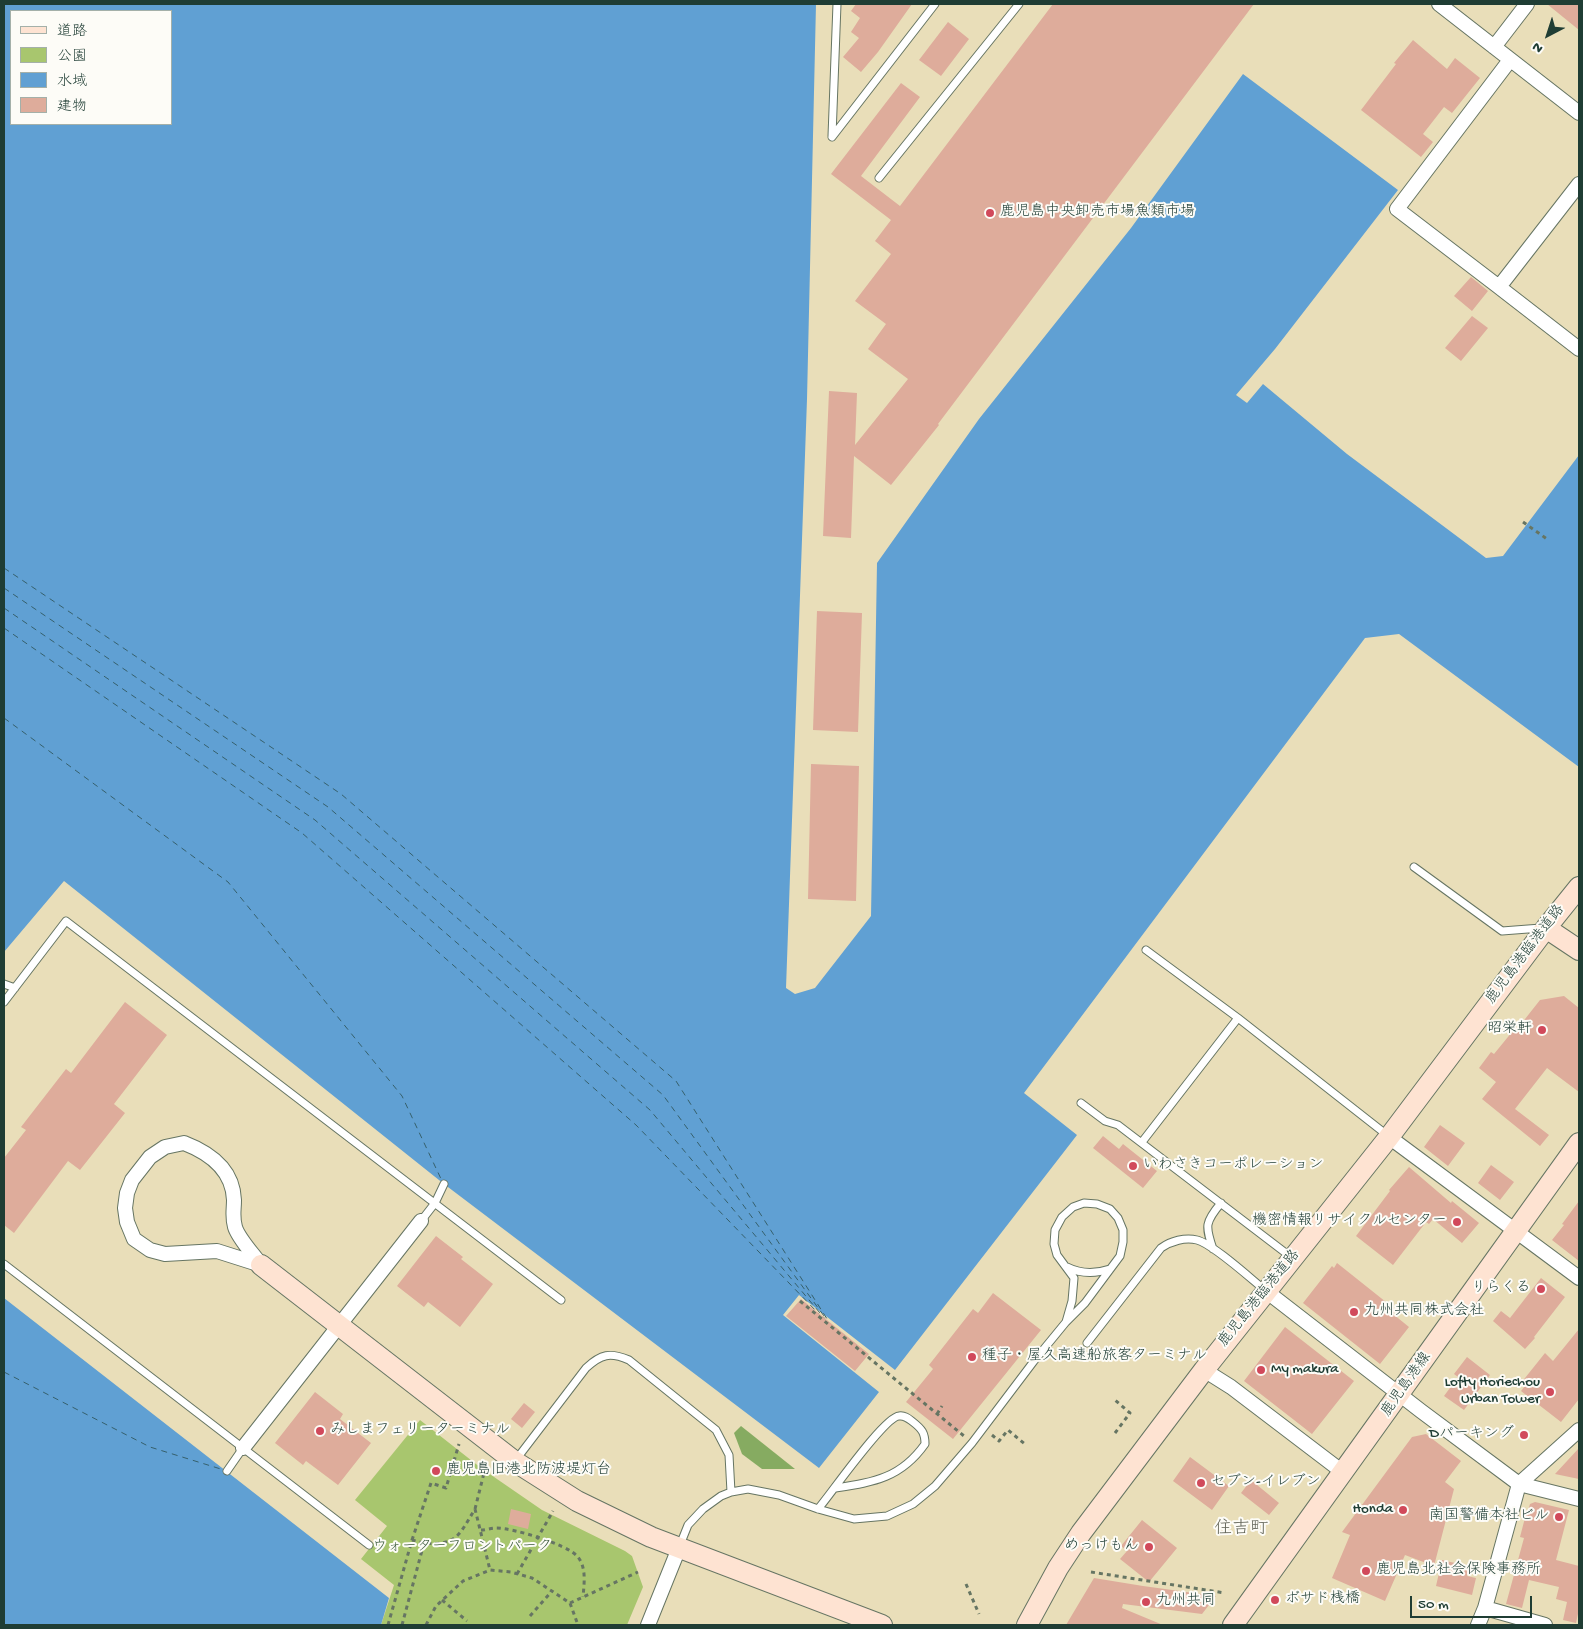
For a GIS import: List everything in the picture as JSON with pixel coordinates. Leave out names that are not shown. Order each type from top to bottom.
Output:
[{"type":"street","points":[[1439,4],[1579,113]]},
{"type":"street","points":[[1494,47],[1527,4]]},
{"type":"street","points":[[1510,60],[1397,209],[1579,349]]},
{"type":"street","points":[[1499,287],[1579,184]]},
{"type":"street","name":"鹿児島港臨港道路","points":[[1026,1625],[1058,1568],[1081,1533],[1204,1370],[1389,1137],[1579,887]]},
{"type":"street","points":[[1546,928],[1579,950]]},
{"type":"street","points":[[1389,1137],[1579,1278]]},
{"type":"street","points":[[261,1265],[217,1251],[165,1254],[150,1250],[134,1239],[127,1222],[125,1208],[127,1193],[132,1180],[150,1158],[165,1147],[184,1143],[200,1150],[216,1160],[227,1172],[232,1185],[234,1200],[232,1213],[236,1229],[261,1265],[514,1461],[577,1501],[631,1529],[882,1625]]},
{"type":"street","name":"鹿児島港線","points":[[1239,1623],[1579,1143]]},
{"type":"street","points":[[243,1448],[421,1221]]},
{"type":"street","points":[[1266,1291],[1519,1484],[1579,1498]]},
{"type":"street","points":[[1204,1370],[1230,1387],[1344,1473]]},
{"type":"street","points":[[1478,1625],[1485,1608],[1519,1484],[1579,1430]]},
{"type":"street","points":[[648,1625],[679,1548]]},
{"type":"street","points":[[1485,1608],[1545,1625]]},
{"type":"lane","points":[[837,4],[832,137],[935,4]]},
{"type":"lane","points":[[879,178],[1020,4]]},
{"type":"lane","points":[[1414,867],[1502,931],[1546,928]]},
{"type":"lane","points":[[4,1002],[66,921],[561,1300]]},
{"type":"lane","points":[[1146,950],[1238,1018],[1389,1137]]},
{"type":"lane","points":[[4,984],[14,988]]},
{"type":"lane","points":[[1142,1142],[1238,1018]]},
{"type":"lane","points":[[1081,1103],[1105,1121],[1118,1125],[1142,1142],[1293,1258]]},
{"type":"lane","points":[[421,1221],[435,1204],[444,1184]]},
{"type":"lane","points":[[679,1548],[688,1525],[704,1509],[721,1496],[731,1492],[748,1489],[779,1495],[818,1510],[854,1519],[887,1516],[913,1504],[935,1486],[972,1443],[1034,1361],[1084,1303],[1120,1256],[1123,1230],[1118,1218],[1110,1209],[1097,1204],[1084,1203],[1073,1207],[1062,1217],[1055,1230],[1054,1244],[1057,1255],[1074,1278],[1072,1301],[1066,1322]]},
{"type":"lane","points":[[1213,1249],[1207,1223],[1221,1203]]},
{"type":"lane","points":[[1087,1343],[1160,1248],[1170,1242],[1191,1239],[1200,1241],[1266,1291]]},
{"type":"lane","points":[[4,1264],[369,1545]]},
{"type":"lane","points":[[1065,1266],[1077,1272],[1090,1273],[1100,1273],[1110,1269]]},
{"type":"lane","points":[[514,1461],[586,1368],[596,1359],[606,1355],[617,1355],[629,1360],[716,1430],[728,1455],[731,1492]]},
{"type":"lane","points":[[818,1510],[836,1488],[847,1470],[889,1421],[899,1416],[907,1417],[921,1429],[925,1436],[925,1444],[910,1462],[900,1470],[872,1482],[836,1488]]},
{"type":"lane","points":[[227,1471],[243,1448]]},
{"type":"path","points":[[1523,522],[1547,539]]},
{"type":"path","points":[[800,1301],[972,1443]]},
{"type":"path","points":[[1114,1433],[1130,1412],[1115,1400]]},
{"type":"path","points":[[937,1414],[942,1406]]},
{"type":"path","points":[[1000,1441],[1008,1430],[1026,1445]]},
{"type":"path","points":[[388,1625],[412,1540],[431,1483],[446,1488],[458,1444]]},
{"type":"path","points":[[412,1540],[424,1543],[446,1544],[459,1535],[475,1509],[486,1465]]},
{"type":"path","points":[[475,1509],[490,1570]]},
{"type":"path","points":[[517,1574],[552,1510]]},
{"type":"path","points":[[481,1530],[497,1528],[511,1530],[566,1548],[578,1557],[584,1573],[583,1597]]},
{"type":"path","points":[[403,1625],[424,1543]]},
{"type":"path","points":[[426,1625],[436,1606],[462,1581],[490,1570],[532,1578],[570,1603],[578,1625]]},
{"type":"path","points":[[570,1603],[638,1572]]},
{"type":"path","points":[[1091,1572],[1225,1593]]},
{"type":"path","points":[[966,1584],[979,1614]]},
{"type":"path","points":[[530,1616],[552,1591]]},
{"type":"path","points":[[442,1600],[467,1622]]},
{"type":"green space","name":"ウォーターフロントパーク","points":[[420,1420],[481,1468],[542,1510],[632,1556],[643,1587],[627,1625],[381,1625],[394,1585],[361,1559],[387,1526],[355,1500]]},
{"type":"green space","points":[[741,1426],[795,1469],[762,1469],[742,1454],[734,1433]]},
{"type":"water","points":[[4,4],[816,4],[807,399],[786,988],[795,994],[815,988],[871,916],[877,563],[979,419],[1131,228],[1243,74],[1398,190],[1275,349],[1236,395],[1247,403],[1263,384],[1347,454],[1486,558],[1503,556],[1579,455],[1579,767],[1399,634],[1365,638],[1024,1093],[1077,1135],[895,1370],[799,1295],[783,1315],[879,1392],[819,1468],[444,1184],[64,881],[4,952]]},
{"type":"water","points":[[4,1298],[389,1598],[381,1625],[4,1625]]},
{"type":"building","points":[[856,4],[912,4],[878,52],[861,72],[843,57],[859,38],[851,32],[860,18],[851,11]]},
{"type":"building","name":"鹿児島中央卸売市場魚類市場","points":[[1053,4],[1254,4],[939,425],[891,485],[854,456],[851,538],[823,536],[829,391],[857,393],[855,445],[908,379],[868,349],[886,324],[855,301],[891,254],[875,241],[891,220],[831,174],[901,83],[920,97],[861,176],[900,206]]},
{"type":"building","points":[[1547,4],[1579,4],[1579,30]]},
{"type":"building","points":[[948,22],[969,39],[941,76],[919,60]]},
{"type":"building","points":[[1413,40],[1447,69],[1455,58],[1480,78],[1452,113],[1444,107],[1423,134],[1433,142],[1421,157],[1361,110],[1396,64],[1394,63]]},
{"type":"building","points":[[1471,277],[1488,291],[1472,311],[1454,296]]},
{"type":"building","points":[[1472,316],[1488,328],[1461,361],[1445,348]]},
{"type":"building","points":[[817,611],[862,613],[858,732],[813,730]]},
{"type":"building","points":[[811,764],[859,766],[856,901],[808,899]]},
{"type":"building","points":[[1564,996],[1579,1008],[1579,1092],[1547,1068],[1515,1109],[1549,1135],[1540,1146],[1482,1099],[1496,1082],[1479,1068],[1491,1052],[1494,1054],[1512,1032],[1514,1033],[1540,1000]]},
{"type":"building","points":[[125,1002],[167,1035],[114,1104],[125,1113],[80,1170],[68,1161],[14,1233],[4,1225],[4,1158],[26,1130],[21,1127],[66,1069],[71,1073]]},
{"type":"building","points":[[1440,1125],[1465,1143],[1448,1166],[1424,1147]]},
{"type":"building","name":"いわさきコーポレーション","points":[[1103,1136],[1119,1149],[1123,1144],[1157,1171],[1143,1188],[1093,1148]]},
{"type":"building","points":[[1491,1165],[1514,1182],[1500,1200],[1478,1183]]},
{"type":"building","points":[[1409,1167],[1451,1203],[1452,1201],[1479,1223],[1462,1243],[1433,1219],[1429,1224],[1426,1222],[1393,1265],[1356,1236],[1389,1190]]},
{"type":"building","points":[[1579,1201],[1579,1261],[1552,1240]]},
{"type":"building","points":[[436,1236],[493,1284],[460,1327],[428,1302],[424,1307],[397,1286]]},
{"type":"building","name":"九州共同株式会社","points":[[1337,1263],[1396,1310],[1393,1314],[1409,1327],[1380,1364],[1303,1303],[1332,1266],[1334,1268]]},
{"type":"building","points":[[1541,1278],[1565,1297],[1525,1349],[1493,1321],[1501,1311],[1510,1318]]},
{"type":"building","name":"種子・屋久高速船旅客ターミナル","points":[[993,1293],[1041,1330],[953,1439],[906,1402],[933,1369],[929,1365],[973,1309],[978,1313]]},
{"type":"building","points":[[801,1299],[869,1354],[855,1371],[786,1316]]},
{"type":"building","points":[[1285,1327],[1354,1381],[1312,1434],[1244,1381]]},
{"type":"building","name":"Lofty Horiechou Urban Tower","points":[[1579,1329],[1579,1399],[1561,1422],[1521,1391],[1525,1386],[1521,1383],[1545,1353],[1553,1361]]},
{"type":"building","points":[[1467,1357],[1490,1375],[1464,1410],[1444,1396],[1458,1377],[1454,1374]]},
{"type":"building","name":"みしまフェリーターミナル","points":[[315,1392],[343,1414],[340,1419],[371,1443],[338,1485],[306,1461],[303,1465],[275,1443]]},
{"type":"building","points":[[524,1403],[535,1412],[522,1428],[511,1419]]},
{"type":"building","name":"Honda","points":[[1426,1434],[1461,1461],[1445,1482],[1454,1489],[1434,1566],[1405,1555],[1385,1601],[1332,1578],[1350,1535],[1342,1532],[1412,1437]]},
{"type":"building","points":[[1579,1448],[1579,1479],[1555,1474]]},
{"type":"building","name":"セブン-イレブン","points":[[1190,1457],[1229,1486],[1212,1510],[1173,1481]]},
{"type":"building","points":[[1251,1480],[1279,1503],[1269,1515],[1241,1493]]},
{"type":"building","points":[[1535,1502],[1569,1510],[1556,1560],[1579,1566],[1579,1609],[1576,1623],[1563,1620],[1567,1602],[1556,1599],[1559,1587],[1529,1580],[1522,1608],[1506,1604],[1524,1538],[1520,1537],[1526,1514],[1530,1504]]},
{"type":"building","points":[[511,1509],[531,1514],[528,1529],[508,1524]]},
{"type":"building","name":"めっけもん","points":[[1142,1520],[1177,1548],[1149,1582],[1120,1559],[1127,1551],[1121,1546]]},
{"type":"building","points":[[1442,1560],[1469,1569],[1467,1576],[1476,1578],[1472,1595],[1436,1586]]},
{"type":"building","name":"九州共同","points":[[1094,1578],[1216,1596],[1202,1614],[1123,1604],[1122,1608],[1163,1625],[1066,1625]]},
{"type":"ferry route","points":[[4,568],[341,794],[676,1081],[829,1322]]},
{"type":"ferry route","points":[[4,588],[328,807],[663,1095],[824,1316]]},
{"type":"ferry route","points":[[4,608],[315,820],[650,1110],[825,1319]]},
{"type":"ferry route","points":[[4,628],[302,833],[636,1125],[819,1314]]},
{"type":"ferry route","points":[[4,718],[228,882],[402,1096],[442,1181]]},
{"type":"ferry route","points":[[4,1372],[150,1447],[224,1470]]},
{"type":"place","name":"鹿児島中央卸売市場魚類市場","points":[[990,213]]},
{"type":"place","name":"昭栄軒","points":[[1542,1030]]},
{"type":"place","name":"いわさきコーポレーション","points":[[1133,1166]]},
{"type":"place","name":"機密情報リサイクルセンター","points":[[1457,1222]]},
{"type":"place","name":"りらくる","points":[[1541,1289]]},
{"type":"place","name":"九州共同株式会社","points":[[1354,1312]]},
{"type":"place","name":"種子・屋久高速船旅客ターミナル","points":[[972,1357]]},
{"type":"place","name":"My makura","points":[[1261,1370]]},
{"type":"place","name":"Lofty Horiechou Urban Tower","points":[[1550,1392]]},
{"type":"place","name":"みしまフェリーターミナル","points":[[320,1431]]},
{"type":"place","name":"Dパーキング","points":[[1524,1435]]},
{"type":"place","name":"鹿児島旧港北防波堤灯台","points":[[436,1471]]},
{"type":"place","name":"セブン-イレブン","points":[[1201,1483]]},
{"type":"place","name":"Honda","points":[[1403,1510]]},
{"type":"place","name":"南国警備本社ビル","points":[[1559,1517]]},
{"type":"place","name":"めっけもん","points":[[1149,1547]]},
{"type":"place","name":"鹿児島北社会保険事務所","points":[[1366,1571]]},
{"type":"place","name":"ボサド桟橋","points":[[1275,1600]]},
{"type":"place","name":"九州共同","points":[[1146,1602]]},
{"type":"district","name":"住吉町","points":[[1241,1530]]}]
